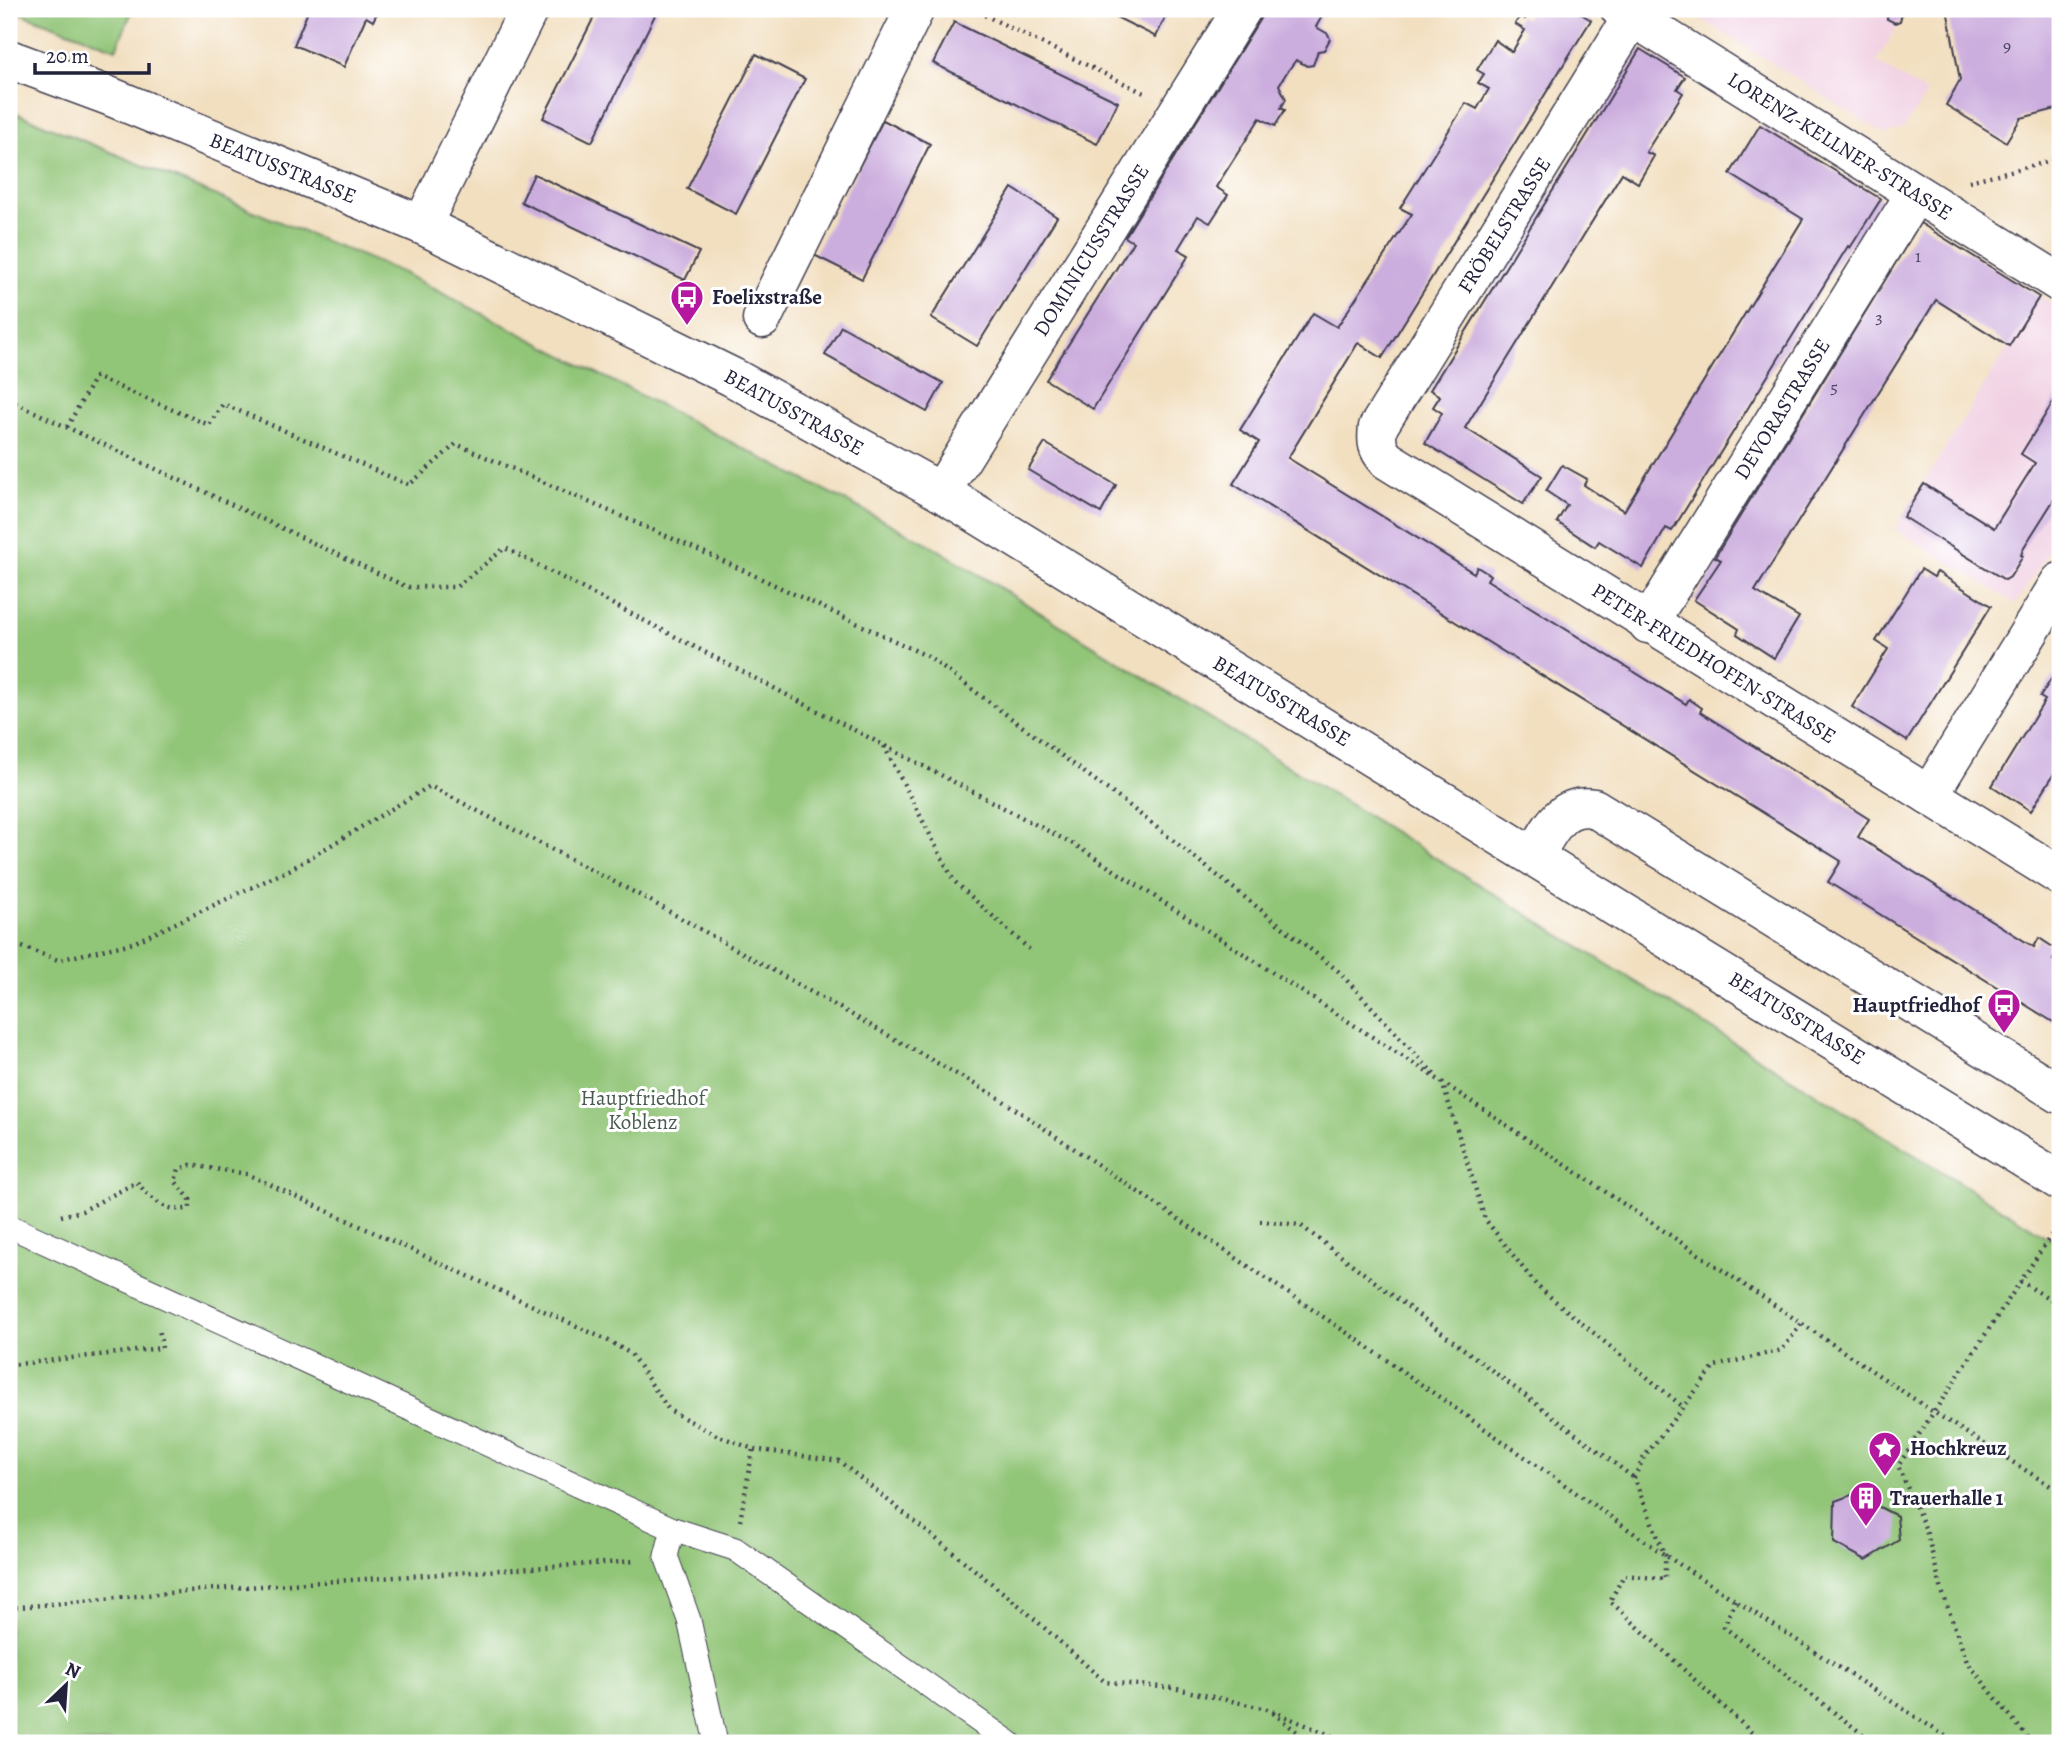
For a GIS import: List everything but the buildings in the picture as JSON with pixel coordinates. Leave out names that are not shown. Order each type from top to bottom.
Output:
[{"type":"street","points":[[422,225],[529,9]]},
{"type":"street","points":[[762,318],[915,9]]},
{"type":"street","name":"DOMINICUSSTRASSE","points":[[940,492],[1241,9]]},
{"type":"street","name":"LORENZ-KELLNER-STRASSE","points":[[1630,11],[1915,194],[2060,283]]},
{"type":"street","name":"FRÖBELSTRASSE","points":[[1376,442],[1378,428],[1630,11]]},
{"type":"street","name":"BEATUSSTRASSE","points":[[9,59],[122,101],[422,225],[732,377],[940,492],[2060,1181]]},
{"type":"street","name":"DEVORASTRASSE","points":[[1648,624],[1915,194]]},
{"type":"street","name":"PETER-FRIEDHOFEN-STRASSE","points":[[1376,442],[1387,460],[1648,624],[2060,876]]},
{"type":"street","points":[[1928,795],[2060,582]]},
{"type":"street","points":[[1534,856],[1564,811],[1574,806],[1594,808],[2060,1094]]},
{"type":"lane","points":[[9,1226],[673,1529],[734,1549],[1010,1743]]},
{"type":"lane","points":[[673,1529],[666,1556],[688,1620],[716,1743]]},
{"type":"path","points":[[972,9],[1178,110]]},
{"type":"path","points":[[1915,194],[2060,159]]},
{"type":"path","points":[[67,427],[95,377],[209,425],[223,404],[409,485],[456,444],[719,559],[927,656],[1127,804],[1338,971],[1442,1082],[1485,1219],[1537,1286],[1682,1406]]},
{"type":"path","points":[[9,400],[407,587],[456,587],[505,548],[1075,845],[1442,1082],[1802,1324],[2060,1492]]},
{"type":"path","points":[[884,745],[954,881],[1029,949]]},
{"type":"path","points":[[9,942],[58,960],[133,943],[291,869],[430,786],[647,900],[999,1098],[1362,1343],[1665,1555],[1956,1743]]},
{"type":"path","points":[[40,1240],[46,1227],[59,1217],[82,1211],[136,1182],[163,1206],[178,1211],[190,1208],[190,1199],[175,1181],[179,1169],[191,1165],[247,1174],[607,1339],[631,1354],[669,1410],[714,1434],[753,1449],[839,1461],[1021,1607],[1105,1682],[1172,1688],[1267,1709],[1349,1743]]},
{"type":"path","points":[[1260,1221],[1300,1225],[1634,1478],[1665,1555],[1665,1579],[1624,1575],[1610,1601],[1751,1732],[1770,1743]]},
{"type":"path","points":[[2032,1743],[1967,1662],[1942,1591],[1926,1531],[1898,1466],[1932,1410],[2060,1222]]},
{"type":"path","points":[[2020,1281],[2060,1305]]},
{"type":"path","points":[[9,1366],[162,1348],[154,1292]]},
{"type":"path","points":[[1634,1478],[1644,1457],[1715,1366],[1782,1350],[1802,1324]]},
{"type":"path","points":[[734,1549],[753,1449]]},
{"type":"path","points":[[9,1608],[201,1590],[646,1561],[666,1556]]},
{"type":"path","points":[[1735,1600],[1724,1627],[1874,1743]]},
{"type":"path","points":[[1267,1709],[1311,1743]]},
{"type":"shaded area","points":[[1690,9],[1908,9],[1876,62],[1927,93],[1904,128],[1884,134],[1692,13]]},
{"type":"shaded area","points":[[2040,296],[2060,309],[2060,533],[2016,604],[1895,529]]},
{"type":"green space","points":[[9,9],[133,9],[116,49]]},
{"type":"green space","name":"Hauptfriedhof Koblenz","points":[[9,110],[403,273],[931,545],[2060,1245],[2060,1743],[9,1743]]},
{"type":"place","name":"Foelixstraße","points":[[687,327]]},
{"type":"place","name":"Hauptfriedhof","points":[[2004,1035]]},
{"type":"place","name":"Hochkreuz","points":[[1885,1478]]},
{"type":"place","name":"Trauerhalle 1","points":[[1866,1528]]}]
